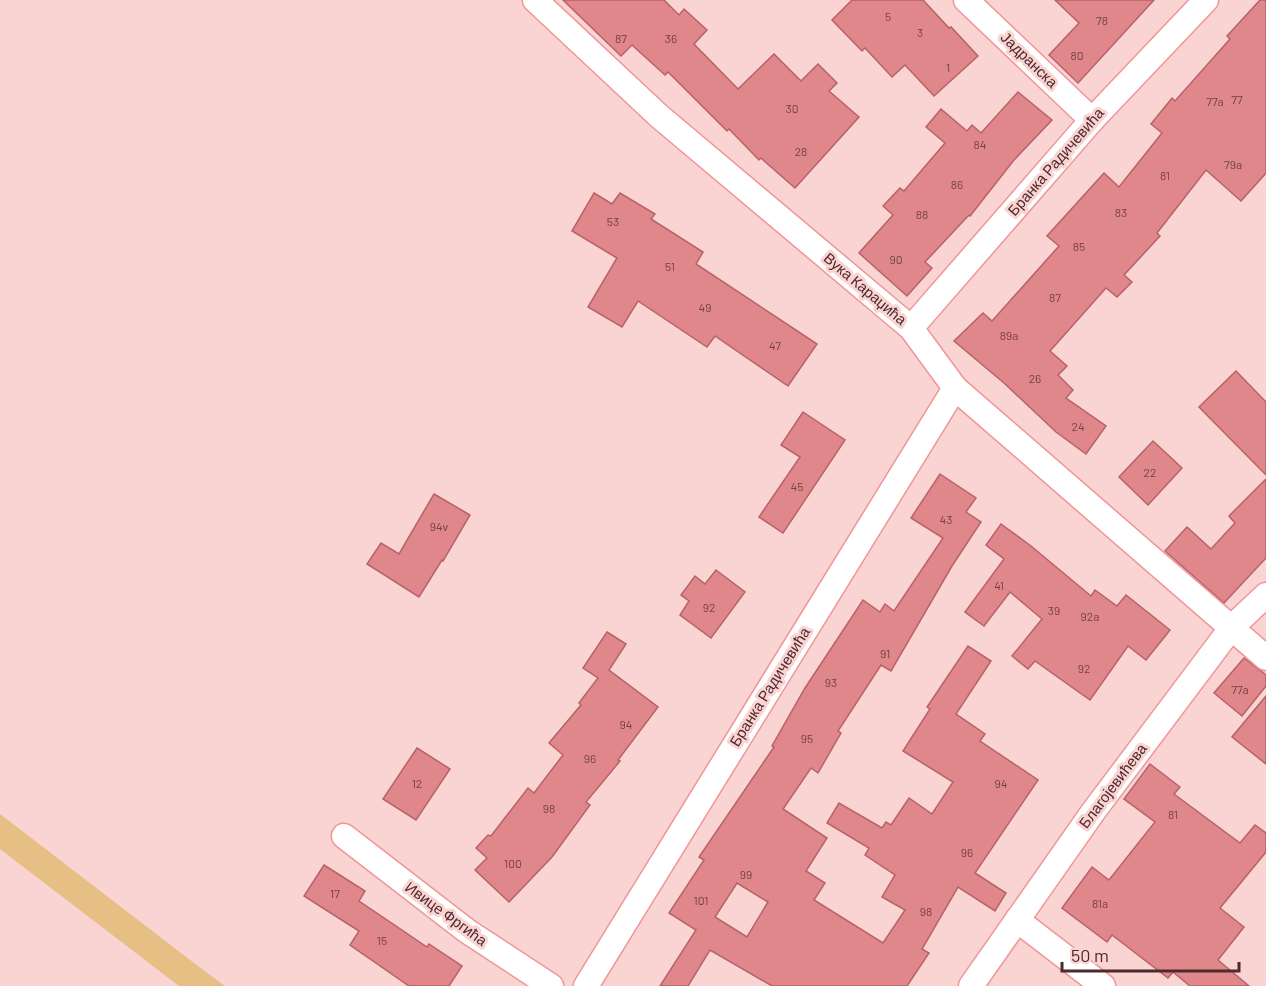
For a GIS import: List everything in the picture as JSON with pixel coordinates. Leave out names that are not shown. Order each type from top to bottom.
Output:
[{"type":"street","name":"Вука Караџића","points":[[536,0],[659,116],[911,328],[955,388],[1266,658]]},
{"type":"street","name":"Јадранска","points":[[966,0],[1092,120]]},
{"type":"street","name":"Бранка Радичевића","points":[[911,328],[1092,120],[1206,0]]},
{"type":"street","name":"Бранка Радичевића","points":[[586,986],[955,388]]},
{"type":"street","name":"Благојевићева","points":[[971,986],[1093,813],[1232,627],[1266,595]]},
{"type":"street","name":"Ивице Фргића","points":[[344,836],[467,931],[551,986]]},
{"type":"street","points":[[1017,921],[1103,986]]},
{"type":"shaded area","points":[[0,814],[225,986],[179,986],[0,849]]},
{"type":"building","points":[[563,0],[664,0],[679,15],[684,9],[707,30],[694,44],[738,89],[774,54],[801,81],[818,64],[837,83],[829,91],[859,117],[795,188],[761,158],[759,160],[729,129],[727,131],[668,72],[665,75],[632,45],[621,56]]},
{"type":"building","points":[[852,0],[923,0],[978,56],[934,96],[905,65],[892,77],[865,48],[862,51],[832,20]]},
{"type":"building","points":[[1055,0],[1154,0],[1078,83],[1049,55],[1079,23]]},
{"type":"building","points":[[1260,0],[1266,0],[1266,173],[1241,201],[1206,170],[1157,233],[1160,236],[1124,275],[1132,282],[1117,297],[1106,288],[1050,351],[1067,366],[1058,375],[1073,390],[1066,398],[1106,426],[1086,454],[1056,432],[1004,383],[954,341],[983,313],[992,321],[1059,246],[1047,236],[1104,173],[1119,187],[1162,133],[1151,124],[1172,98],[1175,101],[1230,39],[1227,36]]},
{"type":"building","points":[[1018,92],[1052,120],[1014,160],[970,216],[925,262],[932,268],[907,296],[859,253],[893,215],[883,206],[900,188],[904,191],[945,143],[926,127],[941,109],[967,131],[972,125],[981,133]]},
{"type":"building","points":[[594,193],[612,204],[620,193],[655,214],[651,219],[703,252],[696,264],[817,344],[788,386],[715,336],[707,347],[638,301],[622,327],[588,307],[617,258],[572,231]]},
{"type":"building","points":[[1236,371],[1266,402],[1266,475],[1199,407]]},
{"type":"building","points":[[803,412],[845,440],[783,533],[759,517],[800,457],[781,445]]},
{"type":"building","points":[[1153,441],[1182,468],[1148,505],[1119,477]]},
{"type":"building","points":[[940,474],[976,498],[966,512],[981,522],[952,566],[891,671],[881,665],[838,731],[841,733],[818,773],[811,768],[783,809],[827,838],[806,871],[825,883],[814,900],[883,943],[905,910],[882,897],[895,875],[865,855],[869,848],[827,823],[839,803],[882,828],[886,822],[891,825],[909,798],[932,814],[953,782],[903,751],[930,709],[927,707],[968,646],[991,661],[956,714],[985,734],[980,741],[1038,780],[975,873],[1006,893],[995,911],[958,887],[922,949],[929,953],[907,986],[772,986],[710,950],[688,986],[660,986],[696,930],[669,913],[704,860],[699,857],[774,747],[772,746],[805,688],[863,600],[880,612],[885,604],[894,611],[943,538],[911,518]],"holes":[[[737,883],[768,902],[747,937],[715,917]]]},
{"type":"building","points":[[1266,479],[1266,558],[1224,603],[1165,551],[1187,527],[1211,549],[1235,523],[1229,516]]},
{"type":"building","points":[[434,494],[470,515],[419,597],[367,564],[381,543],[399,554]]},
{"type":"building","points":[[1001,524],[1091,596],[1095,590],[1117,606],[1126,595],[1170,630],[1146,660],[1128,646],[1090,700],[1035,661],[1028,669],[1012,656],[1042,619],[1010,592],[984,626],[965,612],[1004,559],[986,545]]},
{"type":"building","points":[[716,570],[745,592],[711,638],[680,615],[689,601],[681,595],[695,576],[705,584]]},
{"type":"building","points":[[607,632],[626,644],[609,670],[658,707],[618,760],[620,761],[586,802],[590,805],[552,857],[509,902],[475,870],[487,858],[476,848],[488,835],[491,836],[528,788],[534,793],[563,755],[549,743],[581,705],[579,703],[598,678],[583,668]]},
{"type":"building","points":[[1244,658],[1266,675],[1266,686],[1242,716],[1214,693]]},
{"type":"building","points":[[1266,696],[1266,764],[1232,737]]},
{"type":"building","points":[[417,748],[450,769],[416,820],[383,799]]},
{"type":"building","points":[[1150,764],[1180,787],[1174,794],[1240,843],[1255,825],[1266,833],[1266,852],[1220,908],[1244,927],[1218,960],[1249,986],[1190,986],[1173,972],[1168,978],[1112,935],[1107,942],[1062,908],[1092,867],[1109,880],[1155,822],[1124,799]]},
{"type":"building","points":[[324,865],[365,891],[359,901],[427,947],[429,944],[462,966],[449,986],[409,986],[350,945],[359,931],[304,896]]}]
